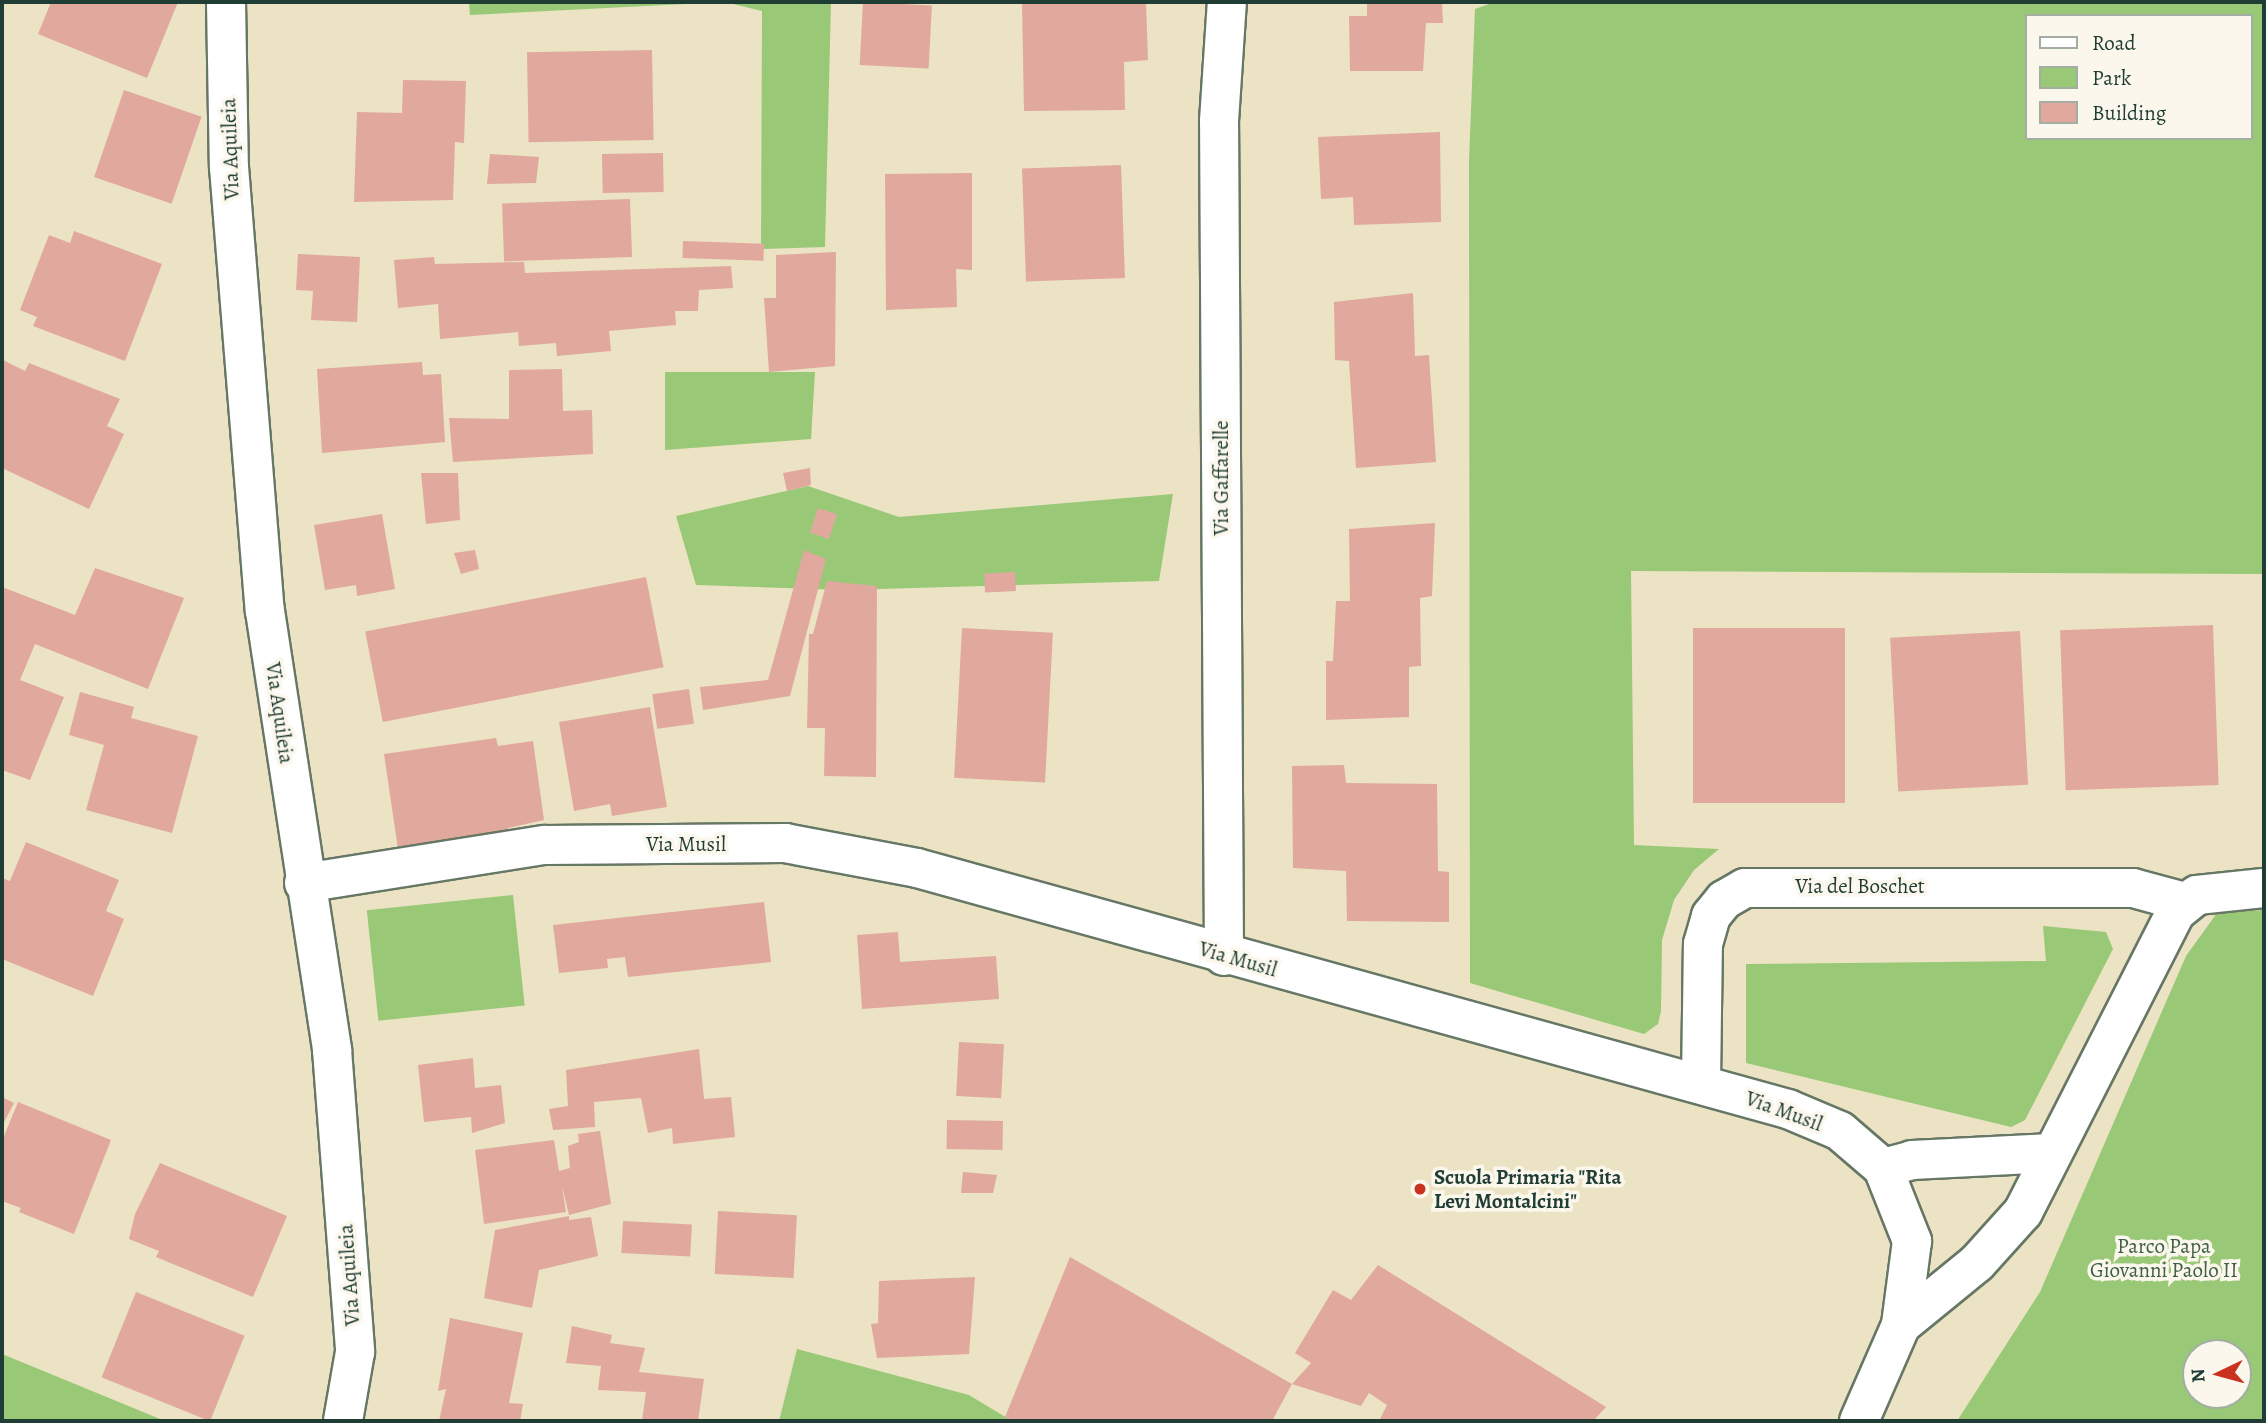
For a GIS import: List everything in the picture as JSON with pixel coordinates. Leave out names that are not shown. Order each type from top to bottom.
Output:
[{"type":"street","name":"Via Aquileia","points":[[226,2],[229,167],[265,611],[304,883],[332,1050],[355,1352],[343,1421]]},
{"type":"street","name":"Via Gaffarelle","points":[[1224,956],[1219,121],[1227,2]]},
{"type":"street","name":"Via Musil","points":[[304,883],[545,845],[785,844],[917,868],[1224,956],[1701,1083],[1840,1131],[1883,1168],[1912,1241],[1901,1325],[1859,1421]]},
{"type":"street","name":"Via del Boschet","points":[[1701,1083],[1703,944],[1711,916],[1724,900],[1745,888],[2133,888],[2185,902]]},
{"type":"street","points":[[1901,1325],[1977,1263],[2023,1212],[2099,1067],[2169,922],[2185,902],[2215,891],[2264,888]]},
{"type":"street","points":[[1883,1168],[1912,1160],[2052,1153]]},
{"type":"green space","points":[[469,2],[725,2],[470,15]]},
{"type":"green space","points":[[725,2],[831,2],[825,247],[761,249],[762,11]]},
{"type":"green space","points":[[1495,2],[2264,2],[2264,574],[1631,571],[1634,845],[1719,849],[1694,870],[1674,900],[1662,940],[1661,1011],[1658,1024],[1644,1034],[1470,983],[1469,161],[1475,9]]},
{"type":"green space","points":[[665,372],[815,372],[811,439],[665,450]]},
{"type":"green space","points":[[808,486],[899,517],[1173,494],[1159,581],[844,590],[696,585],[676,516]]},
{"type":"green space","points":[[513,895],[525,1005],[378,1021],[367,910]]},
{"type":"green space","name":"Parco Papa Giovanni Paolo II","points":[[2264,910],[2264,1421],[1957,1421],[2040,1292],[2186,956],[2217,913]]},
{"type":"green space","points":[[2043,926],[2106,932],[2113,949],[2025,1120],[2011,1127],[1746,1063],[1746,964],[2046,961]]},
{"type":"green space","points":[[797,1349],[969,1395],[1012,1421],[779,1421]]},
{"type":"green space","points":[[2,1354],[165,1421],[2,1421]]},
{"type":"building","points":[[51,2],[178,2],[147,78],[38,34]]},
{"type":"building","points":[[438,2],[438,4],[344,4]]},
{"type":"building","points":[[863,2],[932,6],[929,69],[860,65]]},
{"type":"building","points":[[1022,2],[1146,2],[1148,60],[1124,62],[1125,110],[1024,111]]},
{"type":"building","points":[[1367,2],[1442,2],[1443,23],[1426,23],[1423,71],[1350,71],[1349,16],[1367,16]]},
{"type":"building","points":[[652,50],[654,140],[529,142],[527,52]]},
{"type":"building","points":[[403,80],[466,81],[464,143],[455,142],[453,200],[354,202],[357,112],[402,113]]},
{"type":"building","points":[[124,90],[202,117],[172,204],[94,177]]},
{"type":"building","points":[[1440,132],[1441,222],[1354,225],[1353,197],[1321,199],[1318,137]]},
{"type":"building","points":[[663,153],[664,192],[603,193],[602,154]]},
{"type":"building","points":[[490,154],[539,157],[536,183],[487,184]]},
{"type":"building","points":[[1121,165],[1125,278],[1026,281],[1022,168]]},
{"type":"building","points":[[972,173],[972,270],[956,269],[957,307],[886,310],[885,174]]},
{"type":"building","points":[[630,199],[632,257],[504,261],[502,203]]},
{"type":"building","points":[[74,231],[162,264],[125,361],[33,326],[37,317],[20,310],[49,235],[70,243]]},
{"type":"building","points":[[683,241],[764,244],[763,261],[682,258]]},
{"type":"building","points":[[836,252],[835,366],[769,372],[764,298],[776,298],[776,255]]},
{"type":"building","points":[[298,254],[360,257],[357,322],[311,320],[313,291],[296,290]]},
{"type":"building","points":[[434,257],[435,264],[524,262],[525,273],[731,266],[733,288],[699,290],[698,311],[675,311],[676,325],[609,331],[611,351],[557,356],[556,343],[519,346],[518,332],[440,339],[438,304],[398,308],[394,260]]},
{"type":"building","points":[[1413,293],[1415,356],[1429,355],[1436,462],[1356,468],[1349,361],[1335,360],[1334,302]]},
{"type":"building","points":[[3,360],[25,371],[29,363],[120,399],[107,426],[124,434],[89,509],[2,468]]},
{"type":"building","points":[[422,362],[423,375],[441,374],[445,442],[322,453],[317,369]]},
{"type":"building","points":[[562,369],[563,411],[592,410],[593,454],[453,462],[449,418],[509,419],[509,370]]},
{"type":"building","points":[[810,468],[811,485],[787,491],[783,473]]},
{"type":"building","points":[[421,473],[458,473],[460,520],[426,524]]},
{"type":"building","points":[[818,508],[837,514],[829,539],[810,533]]},
{"type":"building","points":[[382,514],[395,589],[357,596],[356,585],[325,590],[314,525]]},
{"type":"building","points":[[1435,523],[1432,596],[1420,598],[1421,666],[1409,667],[1409,717],[1326,720],[1326,661],[1333,661],[1336,601],[1350,601],[1349,529]]},
{"type":"building","points":[[475,550],[479,569],[461,574],[454,553]]},
{"type":"building","points":[[804,550],[826,559],[790,696],[703,710],[700,687],[768,680]]},
{"type":"building","points":[[95,568],[184,598],[148,689],[35,644],[20,680],[64,697],[30,780],[2,770],[2,587],[75,615]]},
{"type":"building","points":[[1015,572],[1016,591],[985,593],[984,574]]},
{"type":"building","points":[[646,577],[664,667],[383,722],[365,632]]},
{"type":"building","points":[[827,581],[877,586],[876,777],[824,776],[825,728],[807,728],[809,634],[813,634]]},
{"type":"building","points":[[2213,625],[2219,785],[2066,790],[2060,630]]},
{"type":"building","points":[[962,628],[1053,633],[1045,783],[954,778]]},
{"type":"building","points":[[1693,628],[1845,628],[1845,803],[1693,803]]},
{"type":"building","points":[[2020,631],[2028,785],[1898,792],[1890,638]]},
{"type":"building","points":[[689,689],[694,724],[657,729],[652,694]]},
{"type":"building","points":[[80,692],[134,707],[131,718],[198,736],[172,833],[86,810],[104,745],[69,735]]},
{"type":"building","points":[[650,707],[667,807],[612,816],[610,804],[574,811],[559,722]]},
{"type":"building","points":[[496,738],[498,746],[533,741],[544,820],[508,828],[508,834],[398,849],[384,754]]},
{"type":"building","points":[[1344,765],[1346,783],[1437,784],[1438,871],[1449,872],[1449,922],[1347,921],[1346,871],[1293,868],[1292,766]]},
{"type":"building","points":[[26,842],[119,880],[106,911],[124,919],[93,996],[2,959],[2,878],[10,881]]},
{"type":"building","points":[[764,902],[771,962],[628,977],[625,957],[607,959],[608,968],[559,973],[553,925]]},
{"type":"building","points":[[898,932],[900,962],[996,956],[999,999],[862,1009],[857,935]]},
{"type":"building","points":[[959,1042],[1004,1044],[1001,1098],[956,1096]]},
{"type":"building","points":[[699,1049],[704,1099],[731,1097],[735,1137],[673,1144],[672,1128],[648,1133],[641,1098],[594,1102],[595,1127],[553,1130],[549,1109],[568,1106],[566,1070]]},
{"type":"building","points":[[473,1058],[475,1088],[501,1085],[505,1123],[472,1133],[471,1117],[424,1122],[418,1065]]},
{"type":"building","points":[[2,1097],[14,1103],[2,1126]]},
{"type":"building","points":[[18,1102],[111,1140],[74,1234],[19,1212],[21,1208],[2,1201],[2,1141]]},
{"type":"building","points":[[947,1120],[1003,1121],[1002,1150],[946,1149]]},
{"type":"building","points":[[600,1131],[611,1204],[569,1215],[562,1186],[566,1212],[484,1224],[475,1150],[554,1140],[559,1171],[570,1168],[568,1146],[579,1142],[578,1134]]},
{"type":"building","points":[[160,1163],[287,1216],[253,1297],[156,1257],[159,1251],[129,1239],[135,1214]]},
{"type":"building","points":[[963,1172],[997,1175],[993,1193],[961,1193]]},
{"type":"building","points":[[718,1211],[797,1215],[794,1278],[715,1274]]},
{"type":"building","points":[[569,1216],[569,1220],[591,1217],[598,1256],[539,1270],[532,1308],[484,1298],[495,1230]]},
{"type":"building","points":[[623,1221],[692,1225],[690,1257],[621,1253]]},
{"type":"building","points":[[1070,1257],[1292,1384],[1272,1421],[1012,1421],[1005,1417]]},
{"type":"building","points":[[1378,1265],[1606,1407],[1593,1421],[1379,1421],[1387,1405],[1369,1393],[1361,1406],[1292,1384],[1311,1363],[1295,1353],[1333,1290],[1351,1300]]},
{"type":"building","points":[[975,1277],[969,1354],[877,1358],[871,1324],[878,1323],[879,1281]]},
{"type":"building","points":[[136,1292],[244,1336],[210,1421],[102,1377]]},
{"type":"building","points":[[450,1318],[523,1333],[509,1403],[523,1404],[520,1421],[439,1421],[446,1389],[438,1391]]},
{"type":"building","points":[[572,1326],[612,1335],[610,1343],[645,1348],[639,1372],[704,1379],[698,1421],[642,1421],[646,1392],[598,1390],[601,1366],[566,1363]]},
{"type":"place","name":"Scuola Primaria \"Rita Levi Montalcini\"","points":[[1420,1189]]}]
